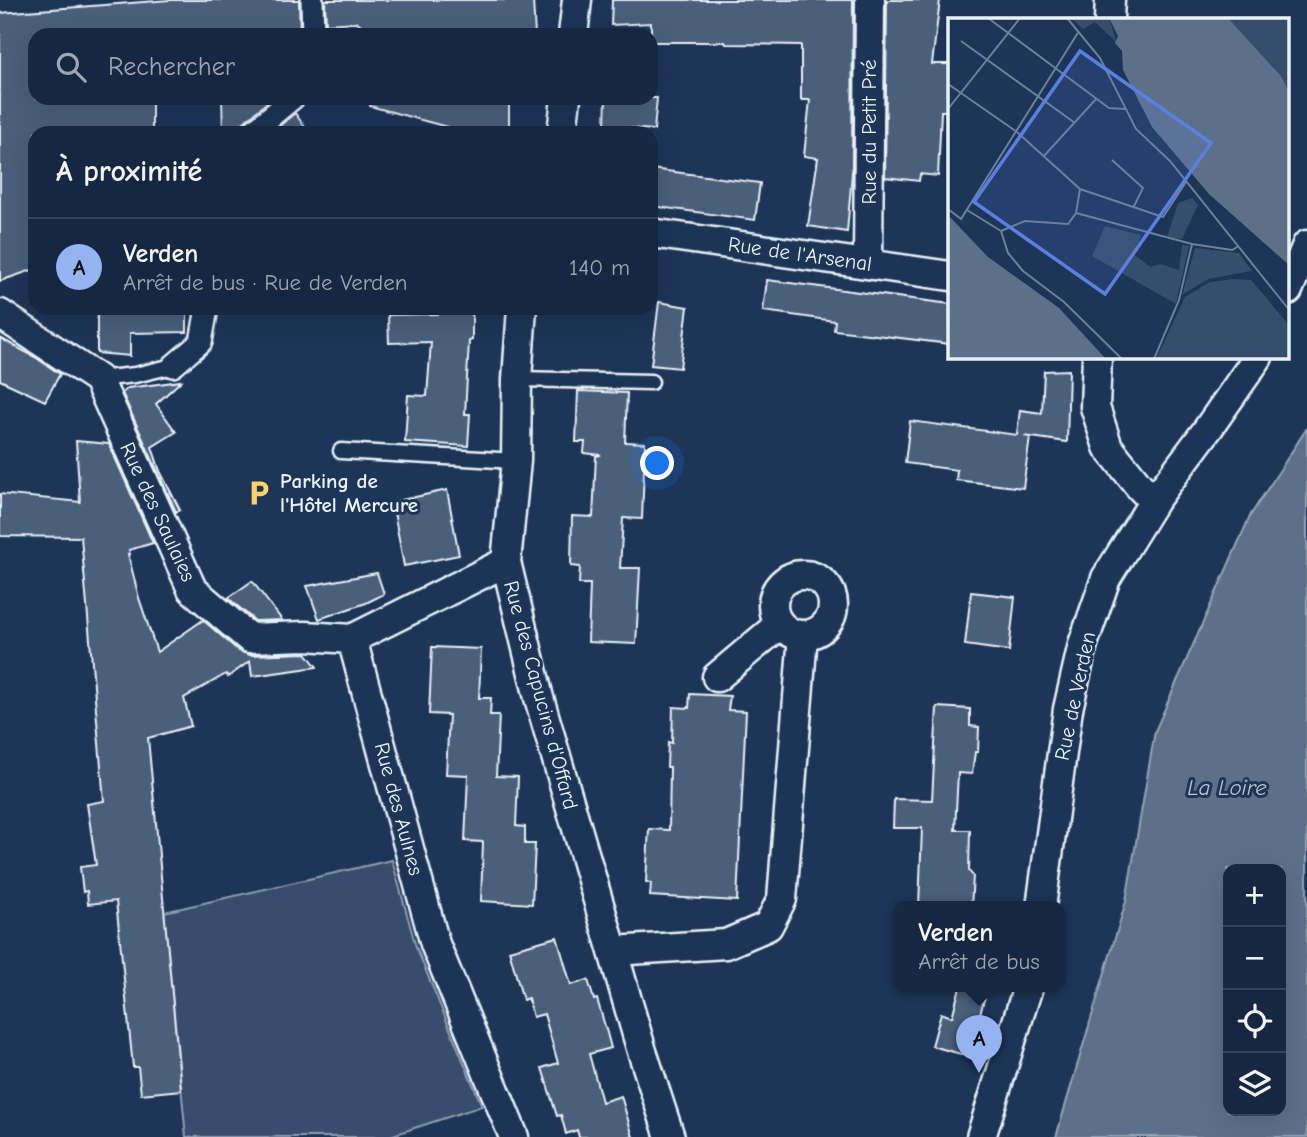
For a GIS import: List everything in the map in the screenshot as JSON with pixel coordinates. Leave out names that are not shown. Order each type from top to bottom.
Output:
[{"type":"street","points":[[312,0],[313,28]]},
{"type":"street","points":[[574,28],[577,0]]},
{"type":"street","name":"Rue du Petit Pré","points":[[868,264],[870,0]]},
{"type":"street","points":[[1109,18],[1110,0]]},
{"type":"street","points":[[259,126],[285,105]]},
{"type":"street","points":[[563,126],[565,105]]},
{"type":"street","name":"Rue de l'Arsenal","points":[[658,234],[948,276]]},
{"type":"street","points":[[1290,285],[1307,245]]},
{"type":"street","points":[[0,314],[98,379]]},
{"type":"street","points":[[173,366],[201,342],[206,315]]},
{"type":"street","name":"Rue des Capucins d'Offard","points":[[522,315],[516,461],[506,562],[538,698],[670,1137]]},
{"type":"street","points":[[1097,359],[1095,407],[1108,447],[1154,501]]},
{"type":"street","name":"Rue de Verden","points":[[1042,901],[1068,709],[1083,644],[1106,578],[1154,501],[1257,359]]},
{"type":"street","name":"Rue des Saulaies","points":[[98,379],[192,589],[249,638],[305,636],[352,639]]},
{"type":"street","points":[[352,639],[506,562]]},
{"type":"street","points":[[613,951],[726,944],[768,926],[782,899],[791,630],[718,677]]},
{"type":"street","name":"Rue des Aulnes","points":[[352,639],[435,944],[514,1137]]},
{"type":"street","points":[[981,1137],[1026,992]]},
{"type":"lane","points":[[98,379],[173,366]]},
{"type":"lane","points":[[517,379],[651,382]]},
{"type":"lane","points":[[341,451],[516,461]]},
{"type":"shaded area","points":[[392,860],[416,947],[482,1106],[387,1137],[186,1137],[164,912]]},
{"type":"water","name":"La Loire","points":[[1307,428],[1307,1137],[1056,1137],[1126,901],[1155,731],[1250,516]]},
{"type":"building","points":[[170,0],[299,0],[300,28],[28,28],[28,105],[152,105],[152,126],[28,126],[28,271],[0,281],[0,13]]},
{"type":"building","points":[[325,0],[533,0],[535,28],[366,28],[357,22],[326,24]]},
{"type":"building","points":[[612,0],[853,0],[852,173],[847,232],[808,226],[818,158],[804,156],[810,100],[801,100],[801,45],[658,42],[658,28],[651,28],[651,23],[611,25]]},
{"type":"building","points":[[887,0],[940,0],[932,64],[948,64],[948,111],[941,111],[938,176],[920,174],[919,181],[885,177]]},
{"type":"building","points":[[222,105],[264,105],[241,126],[223,126]]},
{"type":"building","points":[[509,105],[509,126],[443,126],[370,106]]},
{"type":"building","points":[[606,105],[656,105],[654,126],[605,126]]},
{"type":"building","points":[[295,113],[304,126],[279,126]]},
{"type":"building","points":[[658,170],[760,183],[755,220],[658,207]]},
{"type":"building","points":[[767,280],[948,304],[948,344],[834,330],[835,321],[763,311]]},
{"type":"building","points":[[659,302],[688,307],[680,368],[651,365]]},
{"type":"building","points":[[97,315],[187,315],[187,332],[130,333],[130,356],[97,353]]},
{"type":"building","points":[[388,315],[472,315],[465,414],[470,414],[468,446],[405,442],[408,395],[427,396],[431,342],[389,343]]},
{"type":"building","points":[[0,338],[60,374],[45,401],[0,380]]},
{"type":"building","points":[[1069,370],[1067,442],[1024,436],[1030,437],[1023,488],[956,480],[957,470],[905,463],[910,421],[1017,435],[1020,410],[1042,413],[1044,371]]},
{"type":"building","points":[[181,381],[156,404],[176,432],[152,447],[160,471],[180,510],[176,512],[122,393],[128,388]]},
{"type":"building","points":[[578,391],[627,393],[625,442],[645,443],[642,519],[623,518],[620,568],[640,568],[636,644],[588,642],[590,584],[579,584],[580,567],[571,566],[572,516],[593,517],[596,456],[601,455],[584,453],[585,442],[576,442]]},
{"type":"building","points":[[76,441],[109,444],[153,543],[129,550],[128,554],[157,652],[203,620],[239,651],[250,655],[306,653],[317,667],[252,676],[250,661],[228,677],[226,674],[184,698],[191,726],[148,738],[181,1090],[141,1094],[138,1067],[133,1067],[116,901],[88,904],[87,891],[83,892],[80,867],[96,865],[87,804],[104,801],[81,537],[0,536],[0,494],[80,502]]},
{"type":"building","points":[[447,490],[459,555],[404,566],[394,512],[399,511],[397,501]]},
{"type":"building","points":[[377,573],[384,594],[319,619],[307,586]]},
{"type":"building","points":[[252,581],[282,620],[255,621],[228,598]]},
{"type":"building","points":[[971,592],[1015,597],[1009,651],[965,645]]},
{"type":"building","points":[[432,647],[481,649],[479,698],[491,698],[490,715],[499,715],[496,776],[518,777],[516,826],[525,827],[525,844],[535,844],[532,904],[481,901],[483,842],[465,841],[468,775],[446,774],[449,715],[429,714]]},
{"type":"building","points":[[690,694],[730,696],[728,710],[746,711],[737,901],[650,896],[651,883],[646,882],[649,829],[669,830],[670,767],[667,767],[668,742],[672,743],[673,707],[689,708]]},
{"type":"building","points":[[937,707],[970,709],[970,726],[979,727],[978,752],[975,752],[972,774],[958,773],[955,830],[970,830],[969,871],[973,876],[971,901],[919,901],[922,828],[893,828],[894,799],[932,800]]},
{"type":"building","points":[[557,937],[571,985],[588,980],[607,1033],[611,1048],[589,1054],[602,1102],[621,1096],[633,1137],[579,1137],[577,1130],[566,1134],[561,1115],[557,1116],[542,1068],[558,1063],[544,1014],[533,1017],[528,998],[523,1000],[509,950]]},
{"type":"building","points":[[959,992],[986,993],[968,1056],[932,1046],[941,1013],[952,1017]]},
{"type":"place","name":"Parking de l'Hôtel Mercure","points":[[259,493]]},
{"type":"place","name":"Verden","points":[[979,1073]]}]
